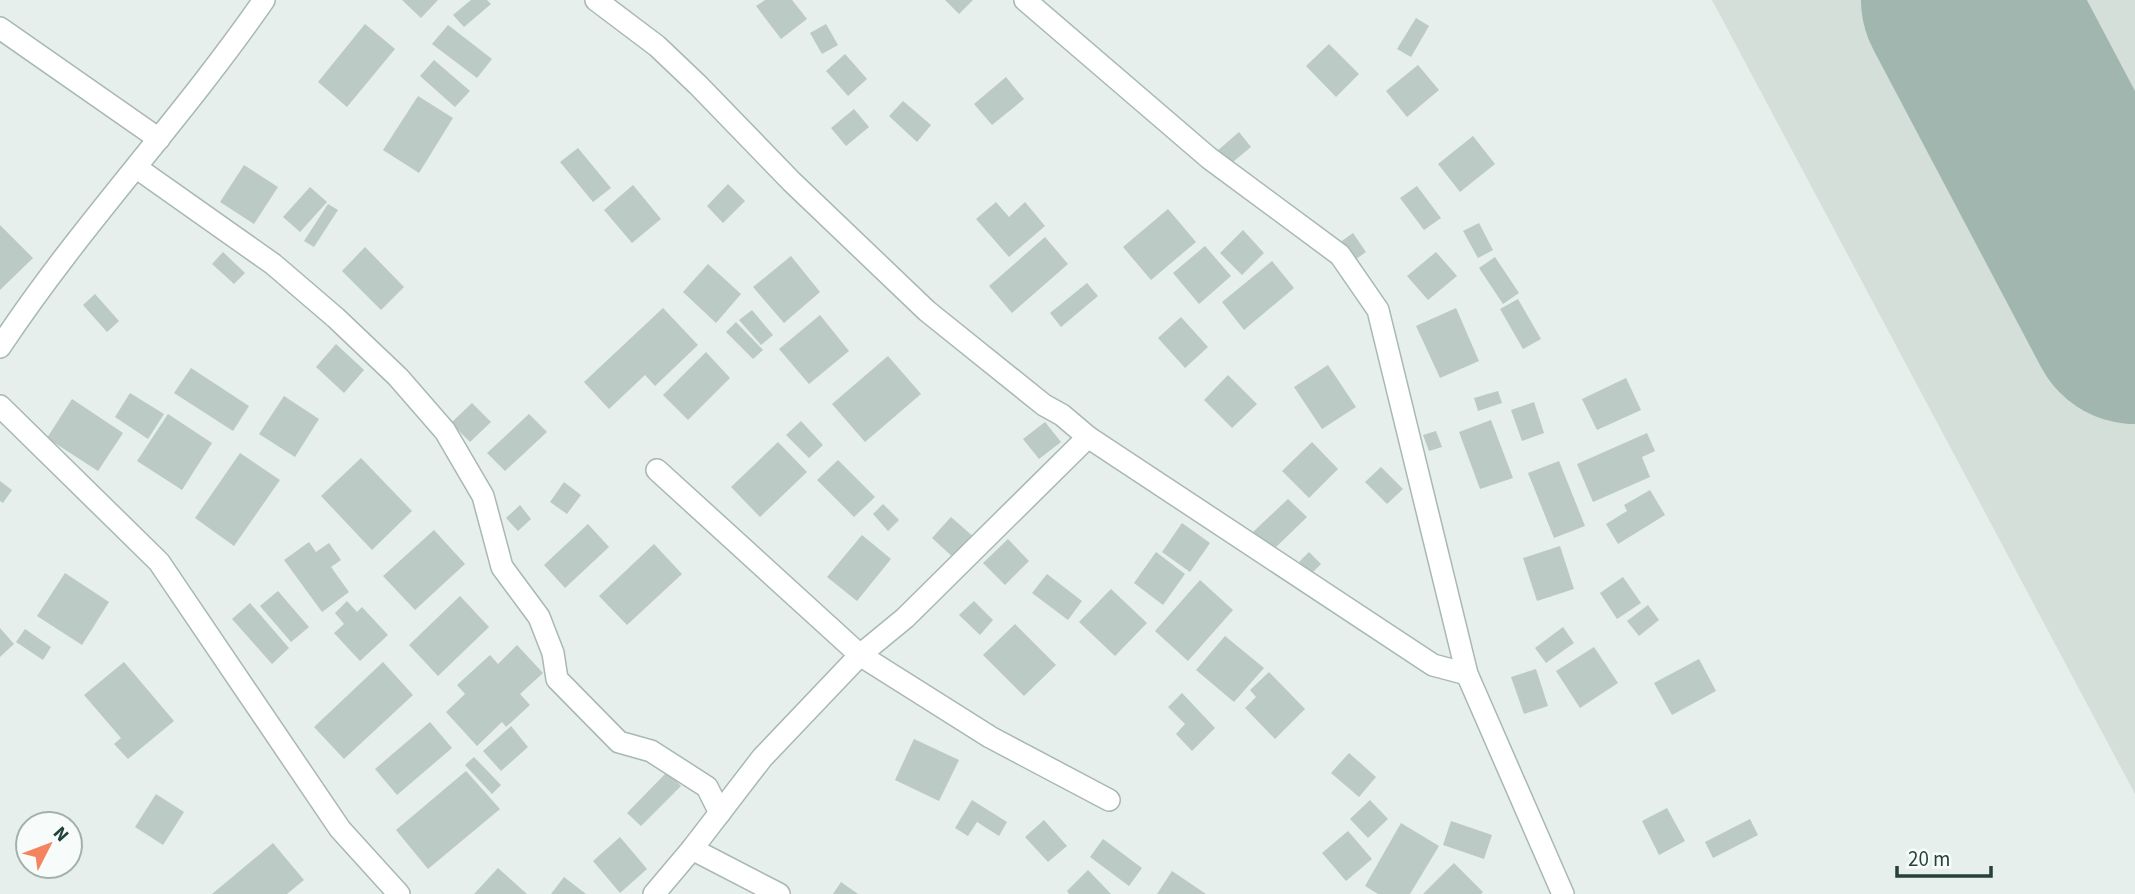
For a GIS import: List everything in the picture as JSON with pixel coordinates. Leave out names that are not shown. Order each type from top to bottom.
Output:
[{"type":"street","points":[[0,347],[63,257],[159,139],[264,0]]},
{"type":"street","points":[[596,0],[657,46],[792,182],[927,311],[1044,405],[1062,415],[1088,437],[1433,665],[1467,674]]},
{"type":"street","points":[[1025,0],[1209,158],[1340,255],[1378,310],[1467,674],[1563,894]]},
{"type":"street","points":[[0,27],[159,139]]},
{"type":"street","points":[[136,168],[273,264],[336,318],[398,377],[445,431],[483,496],[502,567],[538,617],[552,653],[557,679],[619,742],[651,751],[707,787],[720,813]]},
{"type":"street","points":[[0,406],[159,562],[340,829],[399,894]]},
{"type":"street","points":[[654,894],[762,758],[860,655],[905,618],[1088,437]]},
{"type":"street","points":[[657,470],[860,655],[990,737],[1109,800]]},
{"type":"street","points":[[692,849],[779,894]]},
{"type":"shaded area","points":[[1712,0],[2135,0],[2135,794]]},
{"type":"building","points":[[402,0],[438,0],[421,18]]},
{"type":"building","points":[[471,0],[487,0],[491,4],[464,27],[453,15]]},
{"type":"building","points":[[765,0],[792,0],[807,19],[781,39],[756,6]]},
{"type":"building","points":[[945,0],[973,0],[959,14]]},
{"type":"building","points":[[1416,18],[1429,26],[1411,57],[1397,49]]},
{"type":"building","points":[[365,24],[395,49],[347,107],[318,82]]},
{"type":"building","points":[[826,24],[838,45],[822,54],[810,33]]},
{"type":"building","points":[[448,25],[492,59],[477,78],[432,44]]},
{"type":"building","points":[[1329,44],[1359,74],[1336,97],[1306,66]]},
{"type":"building","points":[[845,54],[867,79],[848,96],[826,71]]},
{"type":"building","points":[[434,60],[470,91],[455,107],[420,76]]},
{"type":"building","points":[[1418,65],[1439,90],[1407,117],[1386,91]]},
{"type":"building","points":[[1006,77],[1024,99],[992,125],[974,104]]},
{"type":"building","points":[[418,96],[453,118],[419,173],[383,150]]},
{"type":"building","points":[[903,101],[931,125],[917,142],[889,116]]},
{"type":"building","points":[[854,109],[869,127],[846,146],[831,128]]},
{"type":"building","points":[[1239,132],[1251,147],[1228,166],[1216,152]]},
{"type":"building","points":[[1473,136],[1495,164],[1460,192],[1438,164]]},
{"type":"building","points":[[578,148],[611,188],[593,202],[560,162]]},
{"type":"building","points":[[244,165],[278,187],[254,224],[220,202]]},
{"type":"building","points":[[728,184],[745,201],[723,223],[707,206]]},
{"type":"building","points":[[633,185],[661,219],[632,243],[604,210]]},
{"type":"building","points":[[1417,186],[1441,218],[1424,230],[1400,198]]},
{"type":"building","points":[[310,187],[327,202],[300,232],[283,217]]},
{"type":"building","points":[[996,202],[1009,217],[1025,202],[1045,226],[1009,257],[976,219]]},
{"type":"building","points":[[328,204],[338,210],[314,247],[304,241]]},
{"type":"building","points":[[1168,209],[1196,242],[1151,280],[1123,247]]},
{"type":"building","points":[[1479,223],[1493,250],[1478,258],[1463,231]]},
{"type":"building","points":[[0,225],[33,258],[0,290]]},
{"type":"building","points":[[1243,230],[1264,253],[1242,275],[1220,253]]},
{"type":"building","points":[[1353,233],[1366,252],[1352,262],[1339,243]]},
{"type":"building","points":[[1045,237],[1068,264],[1012,313],[989,286]]},
{"type":"building","points":[[1205,246],[1231,276],[1199,304],[1173,273]]},
{"type":"building","points":[[365,247],[404,287],[381,310],[342,271]]},
{"type":"building","points":[[223,252],[245,273],[234,284],[212,264]]},
{"type":"building","points":[[1436,252],[1457,276],[1428,300],[1407,276]]},
{"type":"building","points":[[791,256],[820,292],[784,323],[753,287]]},
{"type":"building","points":[[1495,257],[1519,293],[1503,304],[1479,268]]},
{"type":"building","points":[[1272,261],[1294,288],[1244,330],[1222,302]]},
{"type":"building","points":[[708,264],[741,294],[716,323],[683,292]]},
{"type":"building","points":[[1087,283],[1098,296],[1061,327],[1050,313]]},
{"type":"building","points":[[95,294],[119,321],[107,332],[83,305]]},
{"type":"building","points":[[1518,299],[1541,339],[1523,349],[1500,309]]},
{"type":"building","points":[[663,308],[698,345],[655,386],[645,375],[609,409],[584,382]]},
{"type":"building","points":[[1456,308],[1479,361],[1440,378],[1416,326]]},
{"type":"building","points":[[752,310],[773,335],[761,345],[739,320]]},
{"type":"building","points":[[820,315],[849,351],[809,384],[779,349]]},
{"type":"building","points":[[1181,317],[1208,347],[1185,368],[1158,338]]},
{"type":"building","points":[[736,322],[763,350],[753,359],[726,332]]},
{"type":"building","points":[[336,344],[364,370],[344,393],[316,367]]},
{"type":"building","points":[[706,352],[730,378],[688,420],[663,395]]},
{"type":"building","points":[[888,356],[921,394],[865,442],[832,404]]},
{"type":"building","points":[[1328,365],[1356,407],[1322,429],[1294,387]]},
{"type":"building","points":[[191,368],[249,406],[233,431],[174,393]]},
{"type":"building","points":[[1228,375],[1257,404],[1232,428],[1204,400]]},
{"type":"building","points":[[1626,378],[1641,410],[1597,430],[1582,399]]},
{"type":"building","points":[[1498,391],[1502,403],[1478,411],[1474,398]]},
{"type":"building","points":[[130,393],[164,414],[148,439],[115,417]]},
{"type":"building","points":[[284,396],[319,419],[295,457],[259,434]]},
{"type":"building","points":[[72,399],[123,433],[98,471],[47,438]]},
{"type":"building","points":[[1534,402],[1544,433],[1522,441],[1511,410]]},
{"type":"building","points":[[472,403],[491,422],[470,442],[451,423]]},
{"type":"building","points":[[168,414],[212,443],[182,490],[137,461]]},
{"type":"building","points":[[529,414],[547,432],[505,471],[487,453]]},
{"type":"building","points":[[1491,420],[1513,478],[1480,489],[1459,432]]},
{"type":"building","points":[[801,421],[823,445],[809,458],[786,435]]},
{"type":"building","points":[[1045,422],[1061,442],[1039,459],[1023,439]]},
{"type":"building","points":[[1436,431],[1442,447],[1429,451],[1423,435]]},
{"type":"building","points":[[1647,433],[1655,451],[1642,457],[1650,477],[1593,502],[1577,464]]},
{"type":"building","points":[[778,442],[807,472],[760,517],[731,487]]},
{"type":"building","points":[[1312,442],[1338,469],[1309,498],[1282,471]]},
{"type":"building","points":[[240,453],[280,480],[234,546],[195,518]]},
{"type":"building","points":[[361,458],[412,511],[372,550],[321,496]]},
{"type":"building","points":[[838,460],[875,497],[854,517],[817,480]]},
{"type":"building","points":[[1559,461],[1585,526],[1554,538],[1528,473]]},
{"type":"building","points":[[1381,467],[1403,489],[1387,504],[1365,482]]},
{"type":"building","points":[[0,481],[12,490],[3,503],[0,501]]},
{"type":"building","points":[[564,482],[581,495],[567,514],[550,502]]},
{"type":"building","points":[[1650,490],[1665,515],[1618,544],[1606,524],[1627,511],[1624,505]]},
{"type":"building","points":[[1288,499],[1307,517],[1272,551],[1253,532]]},
{"type":"building","points":[[883,504],[899,520],[888,531],[873,514]]},
{"type":"building","points":[[520,505],[531,519],[518,531],[506,518]]},
{"type":"building","points":[[951,517],[976,539],[956,560],[932,538]]},
{"type":"building","points":[[1182,523],[1210,543],[1190,572],[1162,552]]},
{"type":"building","points":[[588,524],[609,547],[565,588],[544,565]]},
{"type":"building","points":[[434,530],[465,564],[415,610],[383,576]]},
{"type":"building","points":[[862,535],[891,559],[857,601],[827,577]]},
{"type":"building","points":[[1008,539],[1029,561],[1005,585],[983,563]]},
{"type":"building","points":[[309,542],[316,552],[329,543],[341,560],[331,567],[349,592],[322,612],[284,560]]},
{"type":"building","points":[[654,544],[682,574],[627,625],[599,596]]},
{"type":"building","points":[[1560,546],[1574,589],[1537,601],[1523,558]]},
{"type":"building","points":[[1156,552],[1185,574],[1163,605],[1134,583]]},
{"type":"building","points":[[1309,552],[1321,564],[1311,574],[1299,562]]},
{"type":"building","points":[[65,573],[109,602],[82,645],[37,616]]},
{"type":"building","points":[[1047,574],[1082,601],[1068,620],[1032,593]]},
{"type":"building","points":[[1623,577],[1641,603],[1617,619],[1600,593]]},
{"type":"building","points":[[1200,580],[1233,610],[1188,661],[1155,631]]},
{"type":"building","points":[[1111,589],[1147,623],[1115,656],[1079,622]]},
{"type":"building","points":[[278,591],[309,627],[291,642],[260,606]]},
{"type":"building","points":[[460,596],[489,627],[438,676],[409,645]]},
{"type":"building","points":[[347,601],[357,612],[362,607],[388,635],[360,661],[334,633],[344,624],[335,613]]},
{"type":"building","points":[[974,601],[993,620],[980,635],[959,615]]},
{"type":"building","points":[[250,603],[289,648],[272,664],[232,619]]},
{"type":"building","points":[[1648,605],[1659,620],[1639,636],[1627,621]]},
{"type":"building","points":[[1015,624],[1056,665],[1024,696],[983,655]]},
{"type":"building","points":[[1563,627],[1574,643],[1546,663],[1535,648]]},
{"type":"building","points":[[0,628],[14,644],[0,657]]},
{"type":"building","points":[[25,629],[51,647],[43,660],[16,642]]},
{"type":"building","points":[[1225,636],[1264,668],[1234,702],[1196,670]]},
{"type":"building","points":[[517,645],[543,673],[520,694],[530,705],[506,727],[502,722],[477,746],[446,712],[465,694],[457,685],[490,655],[498,664]]},
{"type":"building","points":[[1594,647],[1618,683],[1580,708],[1556,671]]},
{"type":"building","points":[[1699,659],[1716,691],[1672,715],[1654,683]]},
{"type":"building","points":[[124,662],[174,721],[128,759],[114,744],[121,738],[84,695]]},
{"type":"building","points":[[383,662],[413,695],[344,759],[314,727]]},
{"type":"building","points":[[1536,669],[1548,706],[1524,714],[1511,677]]},
{"type":"building","points":[[1269,672],[1305,709],[1275,739],[1245,708],[1256,697],[1250,690]]},
{"type":"building","points":[[1182,693],[1215,728],[1192,751],[1176,734],[1185,724],[1168,707]]},
{"type":"building","points":[[430,722],[452,748],[397,795],[375,769]]},
{"type":"building","points":[[511,726],[528,747],[501,771],[483,751]]},
{"type":"building","points":[[914,739],[959,760],[939,801],[895,780]]},
{"type":"building","points":[[1349,753],[1376,777],[1359,797],[1331,773]]},
{"type":"building","points":[[474,757],[501,785],[492,794],[465,765]]},
{"type":"building","points":[[466,771],[500,809],[428,869],[396,830]]},
{"type":"building","points":[[667,772],[681,786],[641,826],[627,813]]},
{"type":"building","points":[[156,794],[184,812],[163,845],[135,827]]},
{"type":"building","points":[[972,800],[1007,822],[999,836],[977,822],[968,836],[955,828]]},
{"type":"building","points":[[1370,800],[1388,819],[1368,838],[1350,819]]},
{"type":"building","points":[[1667,808],[1685,841],[1659,855],[1642,821]]},
{"type":"building","points":[[1750,819],[1758,835],[1713,858],[1705,842]]},
{"type":"building","points":[[1044,820],[1067,846],[1048,862],[1025,837]]},
{"type":"building","points":[[1451,821],[1492,835],[1484,859],[1443,845]]},
{"type":"building","points":[[1401,823],[1439,846],[1410,894],[1378,894],[1365,886]]},
{"type":"building","points":[[1348,831],[1372,859],[1346,881],[1322,853]]},
{"type":"building","points":[[620,837],[647,869],[620,893],[593,861]]},
{"type":"building","points":[[1103,839],[1142,868],[1129,886],[1090,857]]},
{"type":"building","points":[[273,843],[304,880],[287,894],[212,894]]},
{"type":"building","points":[[1454,863],[1483,892],[1481,894],[1423,894]]},
{"type":"building","points":[[498,868],[527,894],[474,894]]},
{"type":"building","points":[[1088,870],[1111,894],[1069,894],[1067,891]]},
{"type":"building","points":[[1172,871],[1206,894],[1157,894]]},
{"type":"building","points":[[564,877],[586,894],[551,894]]},
{"type":"building","points":[[841,882],[858,894],[833,894]]},
{"type":"runway","points":[[1967,0],[2135,318]]}]
